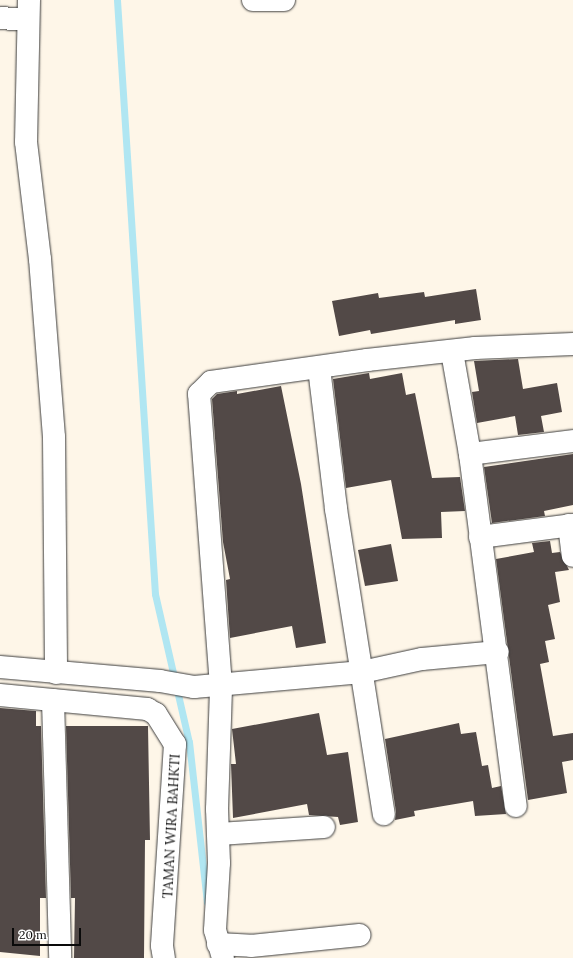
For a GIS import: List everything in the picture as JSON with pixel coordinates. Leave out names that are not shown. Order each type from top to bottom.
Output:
[{"type":"street","points":[[253,0],[284,0]]},
{"type":"street","points":[[0,18],[28,10],[26,142],[40,259],[54,437],[56,672]]},
{"type":"street","points":[[359,935],[252,946],[220,951],[215,930],[221,686],[199,394],[212,382],[452,352],[573,344]]},
{"type":"street","points":[[452,352],[470,454],[480,537],[498,652],[516,806]]},
{"type":"street","points":[[318,368],[336,509],[384,814]]},
{"type":"street","points":[[470,454],[573,441]]},
{"type":"street","points":[[480,537],[571,525],[573,556]]},
{"type":"street","points":[[0,667],[160,681],[194,687],[221,686],[362,672],[422,659],[498,652]]},
{"type":"street","name":"TAMAN WIRA BAHKTI","points":[[0,695],[147,709],[156,714],[175,744],[162,946],[164,958]]},
{"type":"street","points":[[53,700],[60,958]]},
{"type":"street","points":[[218,834],[324,827]]},
{"type":"building","points":[[476,289],[481,320],[455,324],[455,320],[371,334],[370,330],[339,336],[332,301],[378,293],[379,298],[424,292],[425,297]]},
{"type":"building","points":[[518,359],[523,389],[557,383],[562,412],[541,416],[544,432],[518,435],[515,416],[477,423],[472,392],[479,391],[474,361]]},
{"type":"building","points":[[369,373],[370,379],[402,373],[406,395],[415,393],[432,478],[460,477],[465,511],[441,512],[442,538],[402,539],[391,480],[346,488],[333,379]]},
{"type":"building","points":[[281,386],[301,484],[326,643],[296,648],[292,626],[230,638],[226,580],[230,579],[223,542],[212,399],[217,394],[237,391],[237,394]]},
{"type":"building","points":[[573,454],[573,505],[544,511],[545,516],[492,523],[484,467]]},
{"type":"building","points":[[550,541],[552,553],[560,552],[569,570],[555,572],[560,602],[548,605],[555,639],[545,641],[549,662],[540,664],[553,736],[573,733],[573,760],[562,762],[567,793],[528,800],[496,559],[534,552],[532,543]]},
{"type":"building","points":[[391,544],[398,581],[365,586],[358,550]]},
{"type":"building","points":[[0,708],[36,711],[36,726],[41,726],[46,898],[40,898],[40,956],[0,952]]},
{"type":"building","points":[[319,713],[327,755],[348,752],[358,822],[340,825],[338,817],[309,815],[307,804],[233,818],[231,764],[236,764],[232,729]]},
{"type":"building","points":[[459,723],[461,734],[476,732],[482,766],[488,765],[492,788],[501,786],[506,814],[475,816],[473,801],[414,811],[415,816],[395,820],[396,812],[385,739]]},
{"type":"building","points":[[66,726],[148,726],[150,840],[145,840],[144,958],[74,958],[75,898],[71,898]]},
{"type":"waterway","points":[[117,0],[155,594],[189,742],[207,902]]}]
